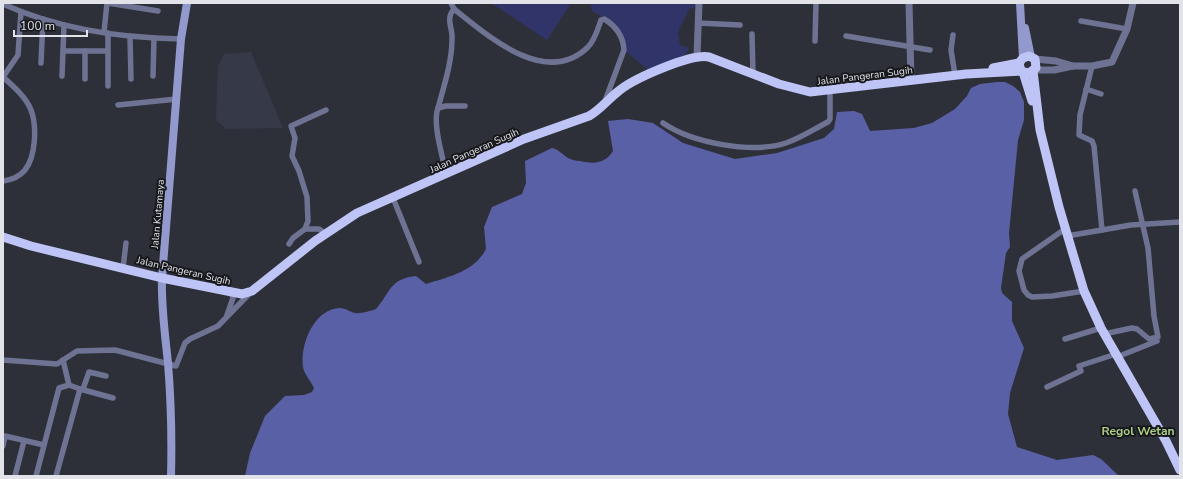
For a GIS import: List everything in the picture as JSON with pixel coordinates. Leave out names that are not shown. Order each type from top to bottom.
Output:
[{"type":"highway","name":"Jalan Pangeran Sugih","points":[[3,237],[31,246],[162,278],[242,294],[252,291],[326,233],[357,213],[524,140],[574,122],[597,111],[620,90],[635,80],[697,56],[709,58],[801,91],[830,91],[911,81],[966,74],[975,71],[1025,63],[1029,73],[1034,71]]},
{"type":"highway","points":[[1025,63],[1066,233],[1084,291],[1102,331],[1166,441],[1180,470]]},
{"type":"highway","points":[[1034,71],[1039,121]]},
{"type":"main road","name":"Jalan Kutamaya","points":[[171,476],[172,447],[162,278],[181,39],[187,3]]},
{"type":"main road","points":[[1020,6],[1025,63]]},
{"type":"street","points":[[108,86],[106,32],[107,3],[158,11]]},
{"type":"street","points":[[451,3],[454,9],[493,40],[535,61],[548,62],[568,60],[578,55],[589,46],[602,20],[604,19],[618,29],[624,43],[624,50],[604,105]]},
{"type":"street","points":[[697,56],[699,3]]},
{"type":"street","points":[[815,41],[816,3]]},
{"type":"street","points":[[909,3],[911,81]]},
{"type":"street","points":[[1034,71],[1054,70],[1073,66],[1092,66],[1106,64],[1114,60],[1127,29],[1133,3]]},
{"type":"street","points":[[3,4],[21,12],[64,25],[130,36],[181,39]]},
{"type":"street","points":[[446,174],[437,124],[438,108],[451,56],[452,38],[449,19],[454,9]]},
{"type":"street","points":[[3,181],[14,178],[25,170],[32,154],[35,132],[30,109],[21,96],[3,77],[18,55],[21,12]]},
{"type":"street","points":[[41,63],[43,19]]},
{"type":"street","points":[[1081,21],[1127,29]]},
{"type":"street","points":[[698,23],[740,25]]},
{"type":"street","points":[[62,76],[64,25]]},
{"type":"street","points":[[752,34],[753,74]]},
{"type":"street","points":[[953,35],[951,50],[955,75]]},
{"type":"street","points":[[130,36],[131,79]]},
{"type":"street","points":[[846,36],[909,48],[930,50]]},
{"type":"street","points":[[153,76],[154,38]]},
{"type":"street","points":[[63,51],[107,51]]},
{"type":"street","points":[[85,51],[85,79]]},
{"type":"street","points":[[1025,63],[1056,61],[1073,66]]},
{"type":"street","points":[[1092,66],[1080,115],[1079,135],[1092,141],[1094,146],[1102,230]]},
{"type":"street","points":[[1086,89],[1101,94]]},
{"type":"street","points":[[663,123],[685,135],[711,141],[752,148],[772,146],[787,142],[828,122],[830,119],[830,91]]},
{"type":"street","points":[[118,105],[176,99]]},
{"type":"street","points":[[438,108],[446,106],[465,106]]},
{"type":"street","points":[[305,229],[308,215],[307,197],[299,171],[292,156],[295,138],[291,126],[326,110]]},
{"type":"street","points":[[1047,387],[1081,371],[1079,366],[1116,356],[1158,340],[1154,316],[1148,248],[1135,190]]},
{"type":"street","points":[[393,198],[419,262]]},
{"type":"street","points":[[1084,291],[1052,296],[1032,297],[1028,295],[1024,290],[1019,271],[1022,259],[1066,233],[1143,224],[1180,222]]},
{"type":"street","points":[[289,244],[293,238],[305,229],[319,229],[326,233]]},
{"type":"street","points":[[123,268],[126,243]]},
{"type":"street","points":[[3,360],[57,364],[77,351],[115,350],[176,366],[185,343],[190,339],[209,331],[225,319],[245,301],[252,291]]},
{"type":"street","points":[[225,319],[233,298],[231,292]]},
{"type":"street","points":[[1065,339],[1102,331],[1134,328],[1149,339],[1158,337]]},
{"type":"street","points":[[64,360],[69,386]]},
{"type":"street","points":[[56,476],[82,389],[89,372],[106,376]]},
{"type":"street","points":[[36,476],[59,388],[69,386],[113,398]]},
{"type":"street","points":[[3,446],[5,436],[44,445]]},
{"type":"street","points":[[14,476],[24,440]]},
{"type":"shaded area","points":[[491,3],[567,3],[570,5],[547,40]]},
{"type":"shaded area","points":[[590,3],[699,3],[699,5],[689,9],[678,32],[680,45],[689,48],[680,64],[653,74],[623,49],[615,28],[605,18],[592,11]]},
{"type":"shaded area","points":[[251,52],[283,128],[226,129],[216,120],[218,66],[224,54]]},
{"type":"shaded area","points":[[1005,82],[1013,86],[1020,92],[1024,102],[1024,120],[1018,140],[1009,233],[1010,247],[1006,253],[1001,288],[1002,293],[1012,302],[1012,321],[1024,348],[1010,393],[1008,414],[1017,447],[1057,460],[1093,455],[1101,459],[1119,476],[245,476],[250,453],[265,416],[285,396],[304,395],[312,392],[314,388],[304,370],[303,358],[307,338],[316,321],[323,314],[340,308],[357,313],[376,309],[395,283],[400,280],[416,276],[426,284],[451,276],[475,263],[486,249],[484,227],[492,207],[522,194],[526,183],[525,161],[552,148],[574,160],[590,163],[603,161],[613,151],[608,121],[628,119],[653,123],[683,143],[735,159],[777,153],[824,138],[834,129],[837,112],[854,111],[862,114],[870,131],[914,128],[932,123],[955,109],[967,96],[971,88],[980,84]]},
{"type":"district","name":"Regol Wetan","points":[[1138,431]]}]
